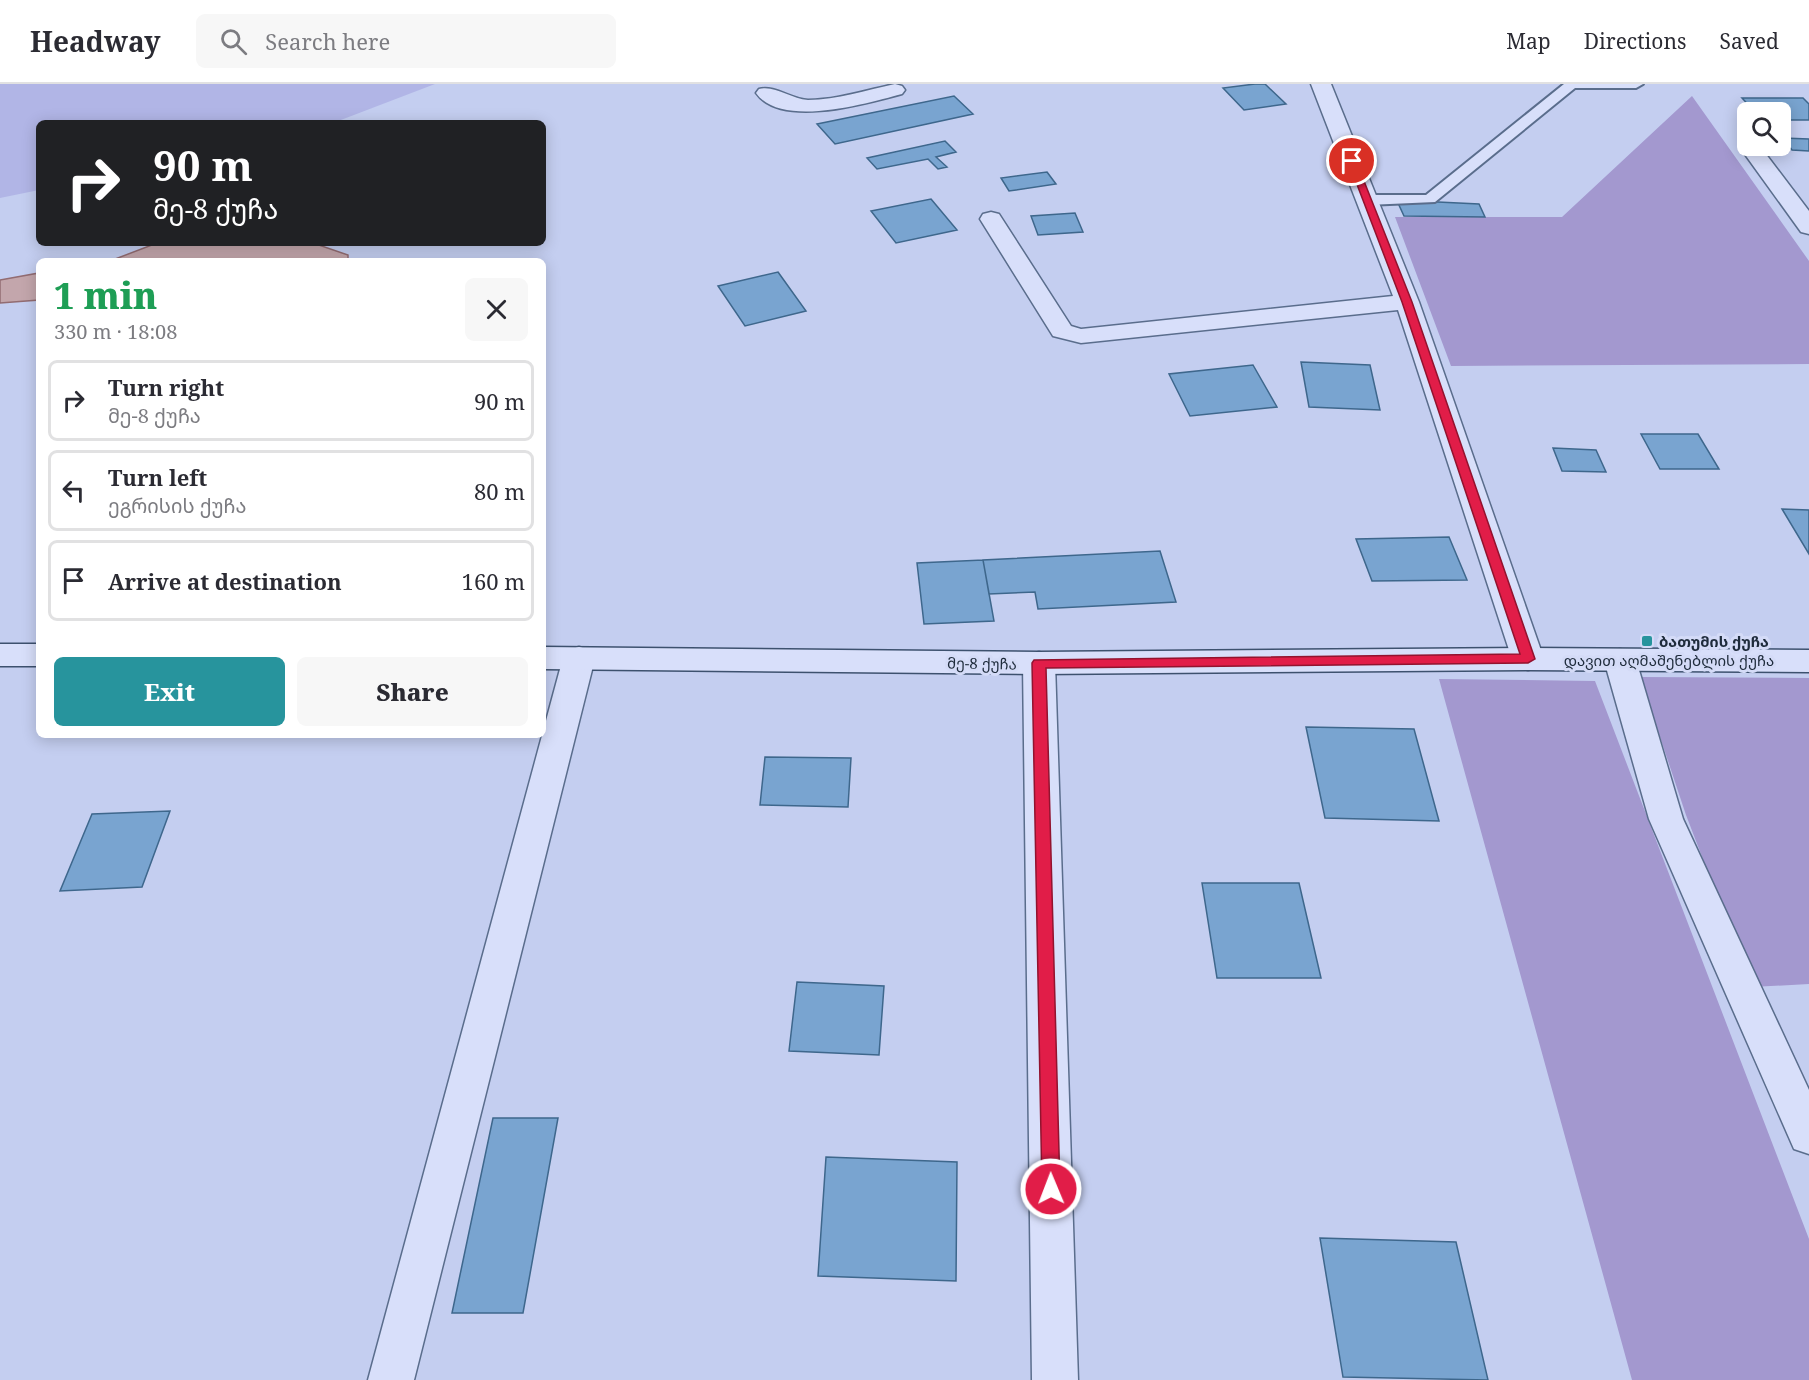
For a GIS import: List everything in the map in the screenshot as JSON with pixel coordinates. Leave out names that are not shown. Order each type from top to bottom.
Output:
[{"type":"street","points":[[796,84],[762,95],[790,103],[822,105],[895,90]]},
{"type":"street","points":[[1321,84],[1407,302],[1528,659]]},
{"type":"street","points":[[1757,156],[1809,227]]},
{"type":"street","points":[[991,219],[1062,331],[1081,336],[1407,302]]},
{"type":"street","points":[[0,655],[36,655]]},
{"type":"street","points":[[546,722],[561,658]]},
{"type":"street","name":"მე-8 ქუჩა","points":[[561,658],[1039,663],[1528,659]]},
{"type":"street","name":"დავით აღმაშენებლის ქუჩა","points":[[1528,659],[1809,661]]},
{"type":"street","points":[[1620,660],[1666,819],[1809,1135]]},
{"type":"street","points":[[1039,663],[1055,1380]]},
{"type":"street","points":[[391,1380],[542,738]]},
{"type":"lane","points":[[1367,200],[1430,199],[1572,84],[1636,84]]},
{"type":"shaded area","points":[[0,84],[435,84],[341,120],[36,120],[36,191],[0,198]]},
{"type":"shaded area","points":[[1692,96],[1809,261],[1809,364],[1451,366],[1395,217],[1562,217]]},
{"type":"shaded area","points":[[149,246],[322,246],[348,255],[348,258],[118,258]]},
{"type":"shaded area","points":[[36,274],[36,300],[0,303],[0,280]]},
{"type":"shaded area","points":[[1640,677],[1809,678],[1809,984],[1752,987],[1686,815]]},
{"type":"shaded area","points":[[1439,679],[1595,681],[1809,1239],[1809,1380],[1632,1380]]},
{"type":"building","points":[[1265,84],[1286,104],[1244,110],[1223,88]]},
{"type":"building","points":[[954,96],[973,114],[835,144],[817,124]]},
{"type":"building","points":[[1742,98],[1803,98],[1809,104],[1809,120],[1791,120],[1791,102],[1746,102]]},
{"type":"building","points":[[1791,138],[1809,139],[1809,151],[1792,150]]},
{"type":"building","points":[[945,141],[956,152],[936,157],[947,167],[938,169],[928,159],[877,169],[867,158]]},
{"type":"building","points":[[1047,172],[1056,184],[1009,191],[1001,178]]},
{"type":"building","points":[[931,199],[957,230],[896,243],[871,211]]},
{"type":"building","points":[[1417,201],[1479,204],[1485,217],[1404,216],[1398,203],[1418,203]]},
{"type":"building","points":[[1075,213],[1083,232],[1038,235],[1031,216]]},
{"type":"building","points":[[778,272],[806,311],[745,326],[718,286]]},
{"type":"building","points":[[1301,362],[1370,365],[1380,410],[1309,407]]},
{"type":"building","points":[[1253,365],[1277,407],[1190,416],[1169,374]]},
{"type":"building","points":[[1641,434],[1698,434],[1719,469],[1660,469]]},
{"type":"building","points":[[1553,448],[1596,450],[1606,472],[1562,471]]},
{"type":"building","points":[[1782,509],[1809,510],[1809,554]]},
{"type":"building","points":[[1449,537],[1467,580],[1372,581],[1356,539]]},
{"type":"building","points":[[1160,551],[1176,602],[1038,609],[1035,592],[989,594],[983,560]]},
{"type":"building","points":[[983,560],[994,621],[924,624],[917,563]]},
{"type":"building","points":[[1306,727],[1414,729],[1439,821],[1325,818]]},
{"type":"building","points":[[765,757],[851,758],[848,807],[760,805]]},
{"type":"building","points":[[170,811],[142,887],[60,891],[92,814]]},
{"type":"building","points":[[1202,883],[1299,883],[1321,978],[1217,978]]},
{"type":"building","points":[[797,982],[884,986],[879,1055],[789,1051]]},
{"type":"building","points":[[493,1118],[558,1118],[523,1313],[452,1313]]},
{"type":"building","points":[[826,1157],[957,1162],[956,1281],[818,1276]]},
{"type":"building","points":[[1320,1238],[1456,1242],[1488,1380],[1343,1377]]},
{"type":"place","name":"ბათუმის ქუჩა","points":[[1647,641]]},
{"type":"route","points":[[1051,1189],[1039,663],[1528,659],[1407,302],[1352,161]]}]
